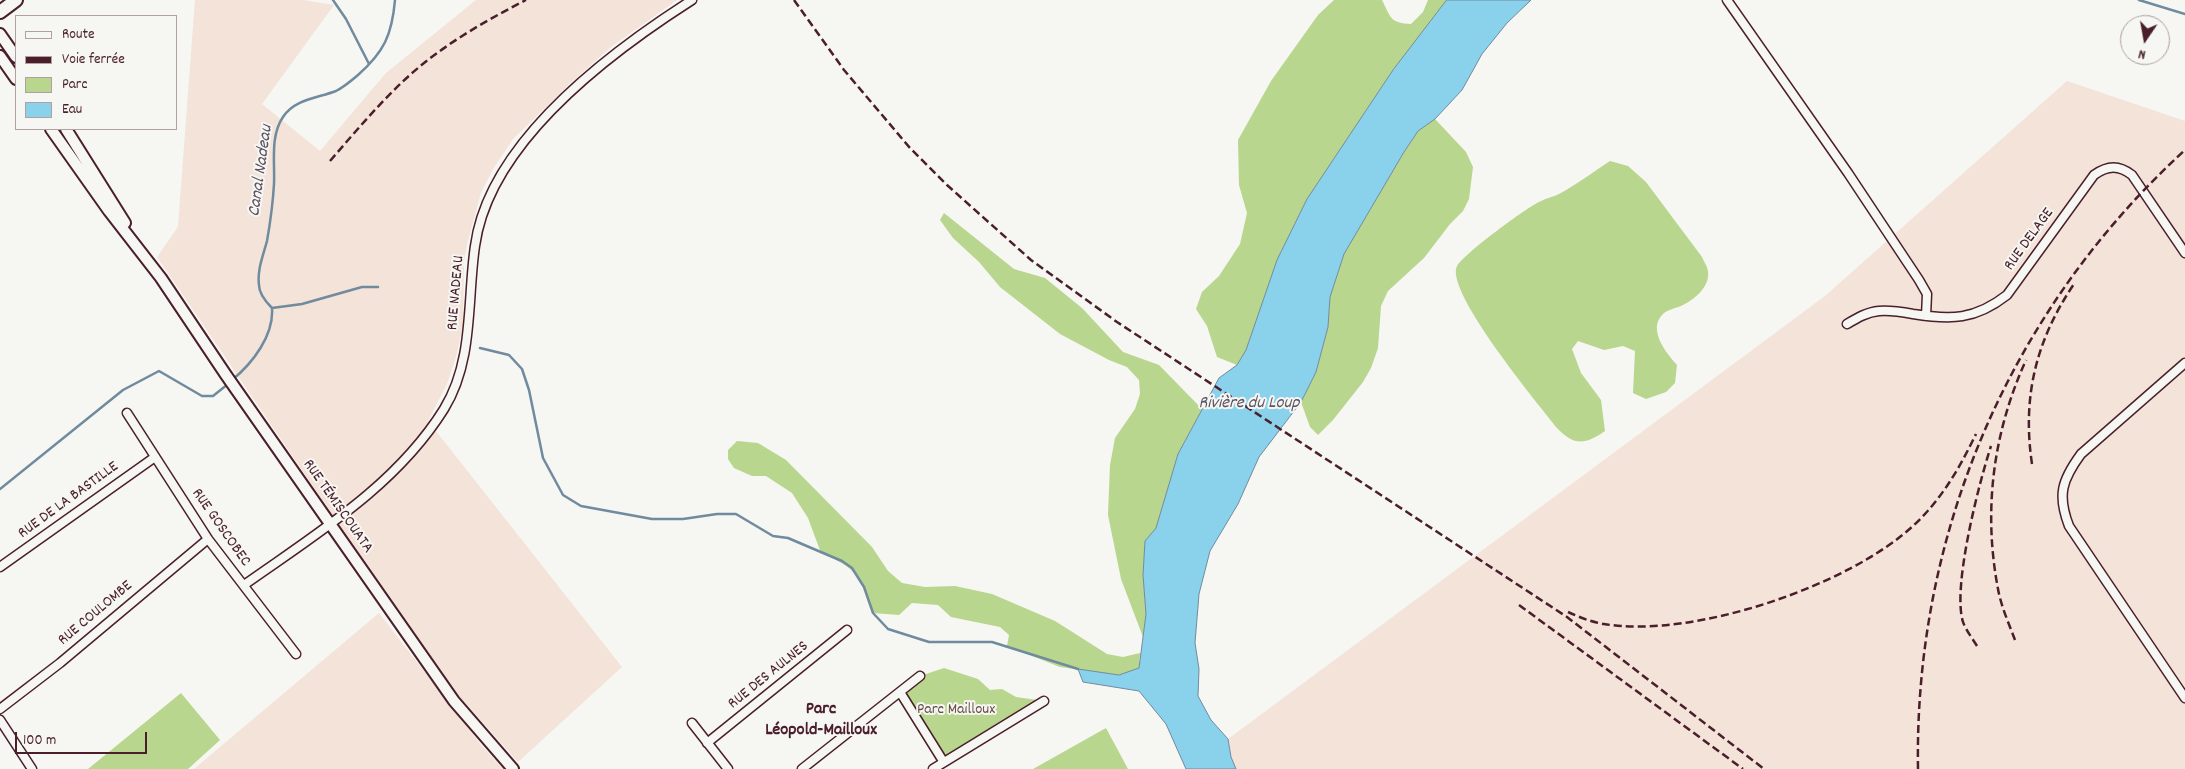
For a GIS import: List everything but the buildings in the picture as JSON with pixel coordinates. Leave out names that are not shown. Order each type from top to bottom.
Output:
[{"type":"highway","points":[[0,12],[16,0]]},
{"type":"main road","points":[[0,34],[15,56]]},
{"type":"main road","points":[[0,56],[15,78]]},
{"type":"main road","name":"RUE TÉMISCOUATA","points":[[52,130],[109,211],[145,256]]},
{"type":"main road","name":"RUE TÉMISCOUATA","points":[[67,130],[104,186],[145,256],[330,524],[454,701],[513,769]]},
{"type":"street","name":"RUE NADEAU","points":[[244,585],[330,524],[385,480],[419,443],[445,408],[457,381],[466,344],[475,246],[481,219],[498,177],[517,149],[590,74],[619,50],[692,0]]},
{"type":"street","points":[[1727,0],[1848,173],[1919,280],[1928,300],[1926,316]]},
{"type":"street","name":"RUE DELAGE","points":[[1847,324],[1863,315],[1878,311],[1894,311],[1942,319],[1962,317],[1995,305],[2006,295],[2094,175],[2103,168],[2113,166],[2124,169],[2132,175],[2185,253]]},
{"type":"street","points":[[2185,363],[2081,454],[2066,478],[2062,489],[2062,501],[2069,526],[2185,698]]},
{"type":"street","name":"RUE GOSCOBEC","points":[[127,413],[208,539],[296,654]]},
{"type":"street","name":"RUE DE LA BASTILLE","points":[[0,568],[154,457]]},
{"type":"street","name":"RUE COULOMBE","points":[[0,710],[60,663],[208,539]]},
{"type":"street","name":"RUE DES AULNES","points":[[707,743],[847,630]]},
{"type":"street","points":[[802,769],[920,676]]},
{"type":"street","points":[[900,692],[943,761]]},
{"type":"street","points":[[933,769],[943,761],[1044,701]]},
{"type":"street","points":[[0,720],[32,769]]},
{"type":"street","points":[[692,723],[728,769]]},
{"type":"shaded area","points":[[195,0],[303,0],[334,5],[262,104],[320,151],[386,73],[476,0],[677,0],[611,47],[576,78],[513,139],[493,169],[481,193],[467,244],[464,262],[463,325],[456,357],[447,384],[428,421],[622,667],[518,762],[460,697],[344,532],[157,257],[178,227]]},
{"type":"shaded area","points":[[2067,81],[2185,121],[2185,769],[1236,769],[1231,757],[1228,739],[1825,296]]},
{"type":"shaded area","points":[[379,613],[481,745],[503,769],[194,769]]},
{"type":"green space","points":[[1334,0],[1382,0],[1387,11],[1395,21],[1411,24],[1423,12],[1428,0],[1447,0],[1393,70],[1307,199],[1277,260],[1246,350],[1237,365],[1217,357],[1207,326],[1196,309],[1202,292],[1219,276],[1240,244],[1247,213],[1239,185],[1238,140],[1271,81],[1318,15]]},
{"type":"green space","points":[[1435,119],[1466,152],[1473,167],[1469,199],[1463,211],[1450,224],[1424,258],[1388,291],[1381,306],[1378,348],[1371,368],[1363,382],[1333,420],[1318,435],[1310,427],[1301,402],[1316,372],[1328,327],[1330,297],[1344,254],[1418,131]]},
{"type":"green space","points":[[1610,161],[1628,166],[1646,182],[1702,257],[1707,268],[1708,278],[1704,288],[1696,297],[1681,306],[1669,310],[1659,320],[1657,334],[1664,348],[1677,365],[1675,383],[1666,392],[1646,399],[1633,393],[1635,351],[1623,346],[1604,350],[1578,341],[1572,349],[1581,373],[1601,400],[1605,431],[1598,436],[1580,442],[1569,438],[1557,428],[1514,374],[1478,322],[1465,299],[1457,279],[1457,266],[1483,241],[1523,212],[1578,183]]},
{"type":"green space","points":[[944,213],[1014,269],[1045,278],[1082,308],[1123,352],[1159,365],[1202,409],[1178,454],[1156,528],[1145,541],[1143,575],[1146,614],[1143,637],[1121,579],[1108,515],[1110,465],[1115,438],[1135,409],[1140,394],[1139,380],[1127,367],[1109,360],[1060,334],[1000,287],[979,262],[953,238],[940,220]]},
{"type":"green space","points":[[737,441],[758,443],[786,460],[872,547],[888,571],[902,583],[925,587],[955,586],[992,594],[1055,621],[1107,654],[1123,657],[1140,653],[1139,668],[1120,675],[1060,667],[1007,646],[1009,635],[1000,627],[951,617],[938,605],[912,603],[899,615],[873,613],[861,582],[856,575],[843,564],[821,553],[808,518],[792,493],[766,476],[752,476],[734,468],[728,459],[728,450]]},
{"type":"green space","name":"Parc Mailloux","points":[[944,668],[978,679],[990,690],[1002,689],[1016,697],[1044,701],[943,761],[900,692],[920,676]]},
{"type":"green space","points":[[181,693],[220,740],[188,769],[88,769]]},
{"type":"green space","points":[[1106,728],[1128,769],[1033,769]]},
{"type":"water","name":"Rivière du Loup","points":[[1447,0],[1531,0],[1507,23],[1482,54],[1462,90],[1435,119],[1418,131],[1344,254],[1330,297],[1328,327],[1316,372],[1301,402],[1259,457],[1238,504],[1210,551],[1199,594],[1195,643],[1199,669],[1198,696],[1211,720],[1228,739],[1231,757],[1236,769],[1186,769],[1166,724],[1139,691],[1083,682],[1078,669],[1119,675],[1139,668],[1146,614],[1143,575],[1145,541],[1156,528],[1178,454],[1219,378],[1237,365],[1246,350],[1277,260],[1307,199],[1393,70]]},
{"type":"waterway","points":[[333,0],[346,19],[369,64]]},
{"type":"waterway","name":"Canal Nadeau","points":[[272,308],[265,300],[259,288],[259,274],[267,241],[271,212],[274,184],[274,149],[279,124],[294,106],[339,89],[367,67],[380,50],[389,33],[395,0]]},
{"type":"waterway","points":[[2139,0],[2185,14]]},
{"type":"waterway","points":[[272,308],[302,304],[362,287],[378,287]]},
{"type":"waterway","points":[[232,380],[261,348],[270,328],[272,308]]},
{"type":"waterway","points":[[480,348],[509,355],[522,369],[529,390],[543,458],[563,495],[581,506],[652,519],[683,519],[717,514],[736,514],[773,536],[788,538],[842,561],[852,568],[864,587],[873,613],[888,629],[929,642],[992,642],[1078,669]]},
{"type":"waterway","points":[[0,489],[123,390],[159,371],[202,396],[213,396],[228,384]]},
{"type":"railway","points":[[330,161],[379,105],[424,63],[466,34],[526,0]]},
{"type":"railway","points":[[794,0],[844,70],[910,148],[947,185],[1031,260],[1117,322],[1567,617],[1764,769]]},
{"type":"railway","points":[[1918,769],[1921,681],[1934,595],[1955,511],[1985,430],[2023,353],[2069,280],[2123,213],[2185,150]]},
{"type":"railway","points":[[2032,464],[2029,415],[2035,370],[2050,326],[2074,284]]},
{"type":"railway","points":[[2015,640],[1998,589],[1991,530],[1992,501],[1994,472],[1999,444],[2006,415],[2026,360]]},
{"type":"railway","points":[[1568,612],[1590,621],[1604,624],[1640,627],[1680,623],[1724,615],[1768,603],[1811,587],[1851,568],[1886,547],[1914,525],[1950,482],[1976,434]]},
{"type":"railway","points":[[1977,646],[1963,622],[1961,585],[1968,535],[1991,446]]},
{"type":"railway","points":[[1519,605],[1743,769]]},
{"type":"district","name":"Parc Léopold-Mailloux","points":[[821,721]]}]
